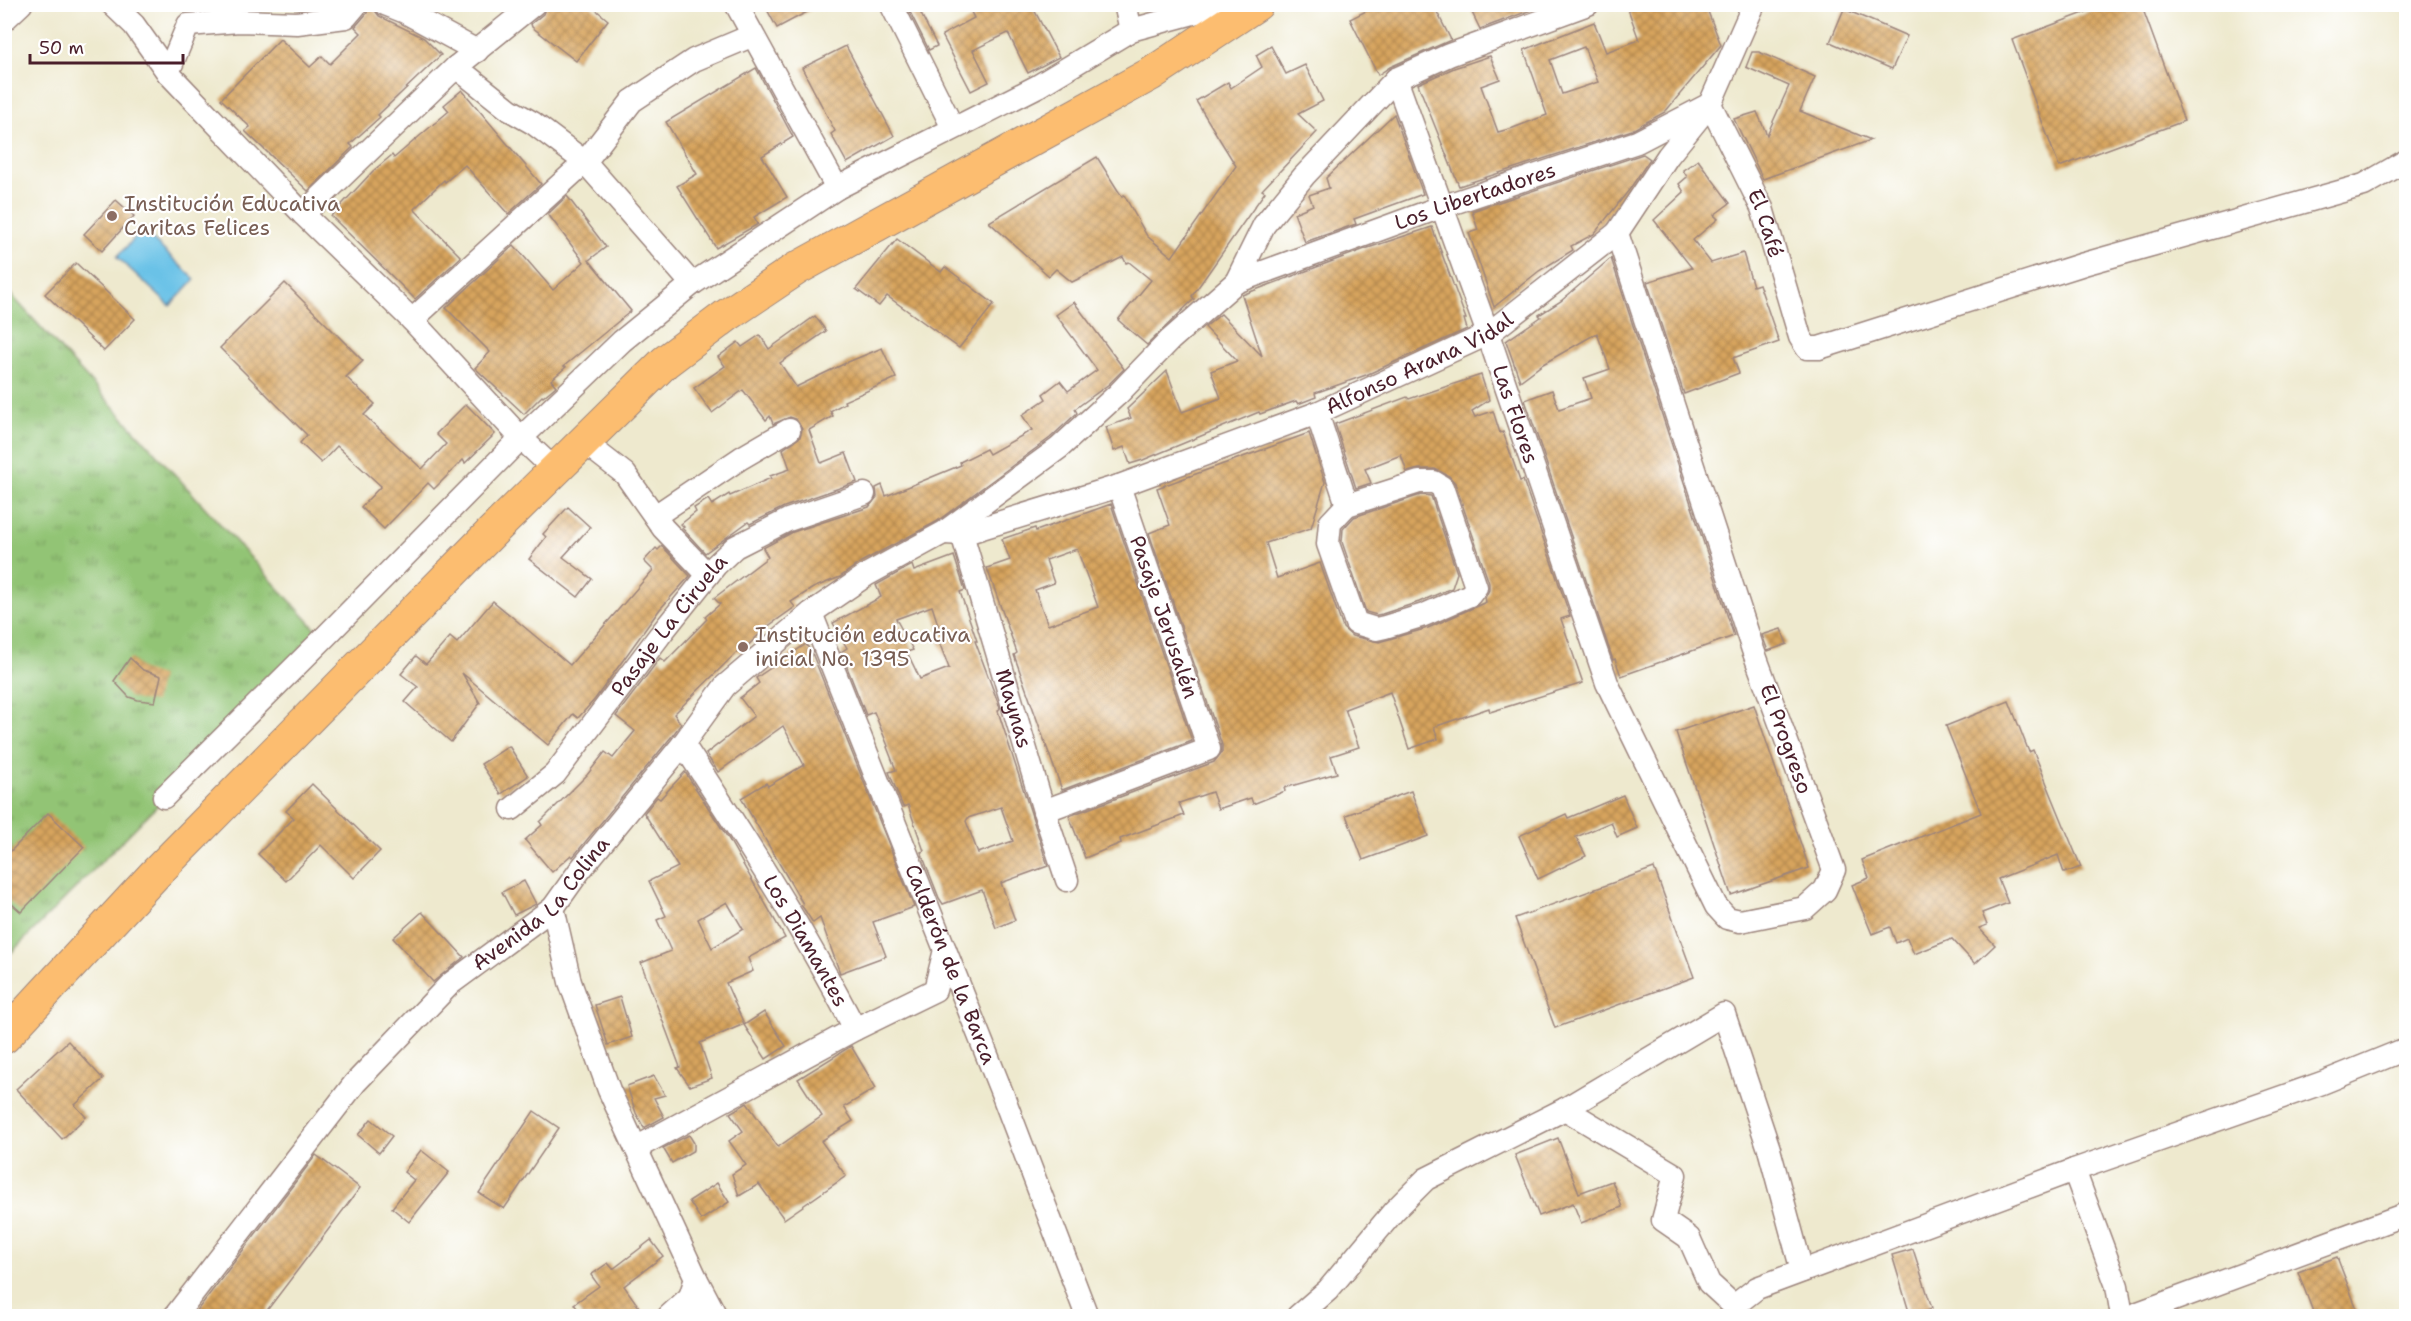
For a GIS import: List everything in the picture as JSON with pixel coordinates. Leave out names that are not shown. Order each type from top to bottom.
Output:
[{"type":"highway","points":[[4,1037],[155,874],[555,470],[666,362],[726,316],[796,269],[1151,74],[1257,4]]},
{"type":"street","points":[[4,20],[21,4]]},
{"type":"street","points":[[112,4],[134,26],[168,73],[303,214],[412,320],[521,438],[555,470]]},
{"type":"street","points":[[168,73],[188,25],[239,21],[297,23],[346,17],[357,4]]},
{"type":"street","points":[[386,4],[477,51]]},
{"type":"street","points":[[303,214],[456,67],[534,4]]},
{"type":"street","points":[[736,4],[751,36],[837,188]]},
{"type":"street","points":[[891,4],[953,128]]},
{"type":"street","points":[[1125,4],[1131,30]]},
{"type":"street","points":[[164,797],[521,438],[622,341],[692,284],[837,188],[1038,86],[1131,30],[1227,4]]},
{"type":"street","points":[[953,534],[1059,448],[1118,394],[1170,340],[1236,282],[1264,225],[1304,176],[1396,79],[1449,56],[1588,4]]},
{"type":"street","name":"Alfonso Arana Vidal","points":[[953,534],[1119,486],[1317,413],[1488,334],[1617,233],[1668,156],[1710,104],[1754,4]]},
{"type":"street","points":[[412,320],[585,162],[632,101],[694,60],[751,36]]},
{"type":"street","points":[[456,67],[510,110],[533,123],[585,162],[692,284]]},
{"type":"street","name":"Las Flores","points":[[1396,79],[1488,334],[1606,683]]},
{"type":"street","name":"Los Libertadores","points":[[1236,282],[1441,207],[1637,142],[1710,104]]},
{"type":"street","name":"El Café","points":[[1710,104],[1762,208],[1800,337],[1808,348],[1819,348],[2084,264],[2364,185],[2406,160]]},
{"type":"street","name":"El Progreso","points":[[1606,683],[1716,906],[1727,918],[1740,921],[1805,908],[1825,890],[1834,870],[1753,650],[1617,233]]},
{"type":"street","points":[[1317,413],[1347,505]]},
{"type":"street","points":[[655,516],[741,458],[789,430]]},
{"type":"street","points":[[584,442],[625,474],[677,544],[708,575]]},
{"type":"street","points":[[1419,482],[1434,482],[1442,487],[1476,587],[1470,595],[1424,615],[1385,627],[1376,629],[1356,623],[1328,544],[1330,523],[1347,505],[1419,482]]},
{"type":"street","name":"Pasaje Jerusalén","points":[[1044,811],[1209,749],[1119,486]]},
{"type":"street","name":"Pasaje La Ciruela","points":[[512,809],[555,774],[660,635],[708,575],[735,547],[788,520],[864,494]]},
{"type":"street","name":"Avenida La Colina","points":[[175,1317],[355,1083],[450,984],[553,908],[580,870],[683,744],[725,686],[811,613],[868,574],[953,534]]},
{"type":"street","name":"Maynas","points":[[953,534],[1067,880]]},
{"type":"street","name":"Calderón de la Barca","points":[[811,613],[1087,1317]]},
{"type":"street","name":"Los Diamantes","points":[[683,744],[821,963],[855,1029],[935,990],[945,950]]},
{"type":"street","points":[[553,908],[570,982],[609,1090],[636,1148],[692,1297],[716,1317]]},
{"type":"street","points":[[1298,1317],[1329,1290],[1394,1211],[1426,1179],[1565,1109],[1724,1014],[1769,1149],[1802,1271]]},
{"type":"street","points":[[636,1148],[855,1029]]},
{"type":"street","points":[[1565,1109],[1675,1175],[1663,1220],[1689,1238],[1709,1282],[1735,1311],[1756,1288],[2074,1170],[2322,1083],[2406,1049]]},
{"type":"street","points":[[2074,1170],[2116,1286],[2122,1317]]},
{"type":"street","points":[[2136,1317],[2138,1313],[2406,1214]]},
{"type":"street","points":[[669,1317],[692,1297]]},
{"type":"green space","points":[[5,288],[324,638],[5,959]]},
{"type":"water","points":[[142,230],[195,279],[170,306],[117,257]]},
{"type":"building","points":[[370,4],[379,16],[424,38],[441,55],[378,115],[380,117],[350,144],[353,147],[308,191],[245,131],[250,127],[221,99],[280,39],[310,67],[322,56],[330,64],[361,33],[355,27],[367,13]]},
{"type":"building","points":[[547,4],[589,4],[608,20],[576,61],[532,27],[531,24],[543,14]]},
{"type":"building","points":[[764,4],[822,4],[777,28]]},
{"type":"building","points":[[906,4],[916,4],[937,46],[929,50]]},
{"type":"building","points":[[967,4],[1031,4],[1059,57],[1028,73],[1008,33],[973,50],[989,82],[971,91],[942,35],[974,18]]},
{"type":"building","points":[[1380,4],[1433,4],[1451,40],[1390,67],[1378,75],[1350,19]]},
{"type":"building","points":[[1468,4],[1547,4],[1480,29]]},
{"type":"building","points":[[1640,4],[1705,4],[1721,45],[1665,112],[1632,130],[1459,186],[1418,84],[1454,68],[1490,56],[1500,79],[1481,86],[1498,132],[1513,128],[1547,115],[1524,50],[1594,22],[1606,52],[1639,40],[1628,9]],"holes":[[[1584,47],[1598,82],[1562,94],[1550,60]]]},
{"type":"building","points":[[2108,4],[2141,4],[2184,121],[2059,167],[2012,40]]},
{"type":"building","points":[[1844,9],[1907,36],[1892,69],[1830,42]]},
{"type":"building","points":[[846,46],[894,136],[847,163],[831,134],[835,131],[802,68]]},
{"type":"building","points":[[1271,46],[1286,74],[1305,65],[1323,101],[1298,114],[1317,132],[1262,190],[1265,192],[1192,296],[1194,299],[1147,345],[1118,320],[1151,280],[1129,262],[1126,263],[1123,257],[1072,282],[1056,269],[1049,276],[989,222],[1097,157],[1122,197],[1124,195],[1147,236],[1172,257],[1236,166],[1196,101],[1228,82],[1231,88],[1262,67],[1256,55]]},
{"type":"building","points":[[1752,52],[1759,52],[1815,77],[1800,111],[1871,140],[1763,179],[1734,119],[1757,112],[1767,135],[1789,86],[1746,67]]},
{"type":"building","points":[[756,68],[793,137],[762,156],[787,197],[754,217],[758,224],[716,248],[677,186],[697,174],[666,122]]},
{"type":"building","points":[[462,90],[541,184],[508,214],[465,165],[445,182],[444,180],[414,209],[461,257],[415,299],[331,216],[373,171],[392,155],[394,158],[449,111],[444,105]]},
{"type":"building","points":[[1394,114],[1423,194],[1354,219],[1356,224],[1305,242],[1294,213],[1313,205],[1309,195],[1329,188],[1326,178]]},
{"type":"building","points":[[1643,154],[1650,159],[1594,234],[1571,246],[1573,250],[1539,271],[1494,307],[1469,233],[1478,230],[1472,211]]},
{"type":"building","points":[[1698,160],[1730,203],[1714,215],[1718,219],[1693,240],[1711,263],[1743,253],[1753,286],[1759,284],[1779,342],[1733,358],[1739,373],[1684,394],[1647,282],[1692,268],[1654,220],[1684,192],[1679,184],[1687,177],[1683,170]]},
{"type":"building","points":[[567,196],[606,247],[589,260],[631,311],[564,366],[566,367],[551,380],[556,386],[524,414],[475,368],[490,352],[446,308],[514,245],[553,290],[584,262],[548,214]]},
{"type":"building","points":[[116,200],[134,216],[102,251],[84,234]]},
{"type":"building","points":[[1432,227],[1466,319],[1464,319],[1467,329],[1366,375],[1315,393],[1316,397],[1298,404],[1296,401],[1260,414],[1259,412],[1143,460],[1130,464],[1124,447],[1114,451],[1106,427],[1131,418],[1127,409],[1167,371],[1182,412],[1221,398],[1211,371],[1237,361],[1205,327],[1221,314],[1262,356],[1242,295],[1365,249]]},
{"type":"building","points":[[897,239],[941,272],[945,267],[994,304],[959,348],[887,296],[879,306],[856,289]]},
{"type":"building","points":[[1611,258],[1734,636],[1621,676],[1615,659],[1613,660],[1525,400],[1552,390],[1559,409],[1591,398],[1584,378],[1610,369],[1597,333],[1543,364],[1520,381],[1506,341],[1541,317],[1539,315],[1561,301]]},
{"type":"building","points":[[76,263],[135,319],[104,351],[45,294]]},
{"type":"building","points":[[285,283],[363,361],[346,377],[375,404],[364,415],[422,469],[446,444],[436,434],[466,404],[495,434],[465,463],[463,460],[434,489],[428,483],[384,529],[361,507],[381,486],[337,446],[321,463],[300,443],[307,435],[220,348]]},
{"type":"building","points":[[1074,302],[1124,369],[1109,384],[1075,409],[1077,413],[1050,438],[936,522],[791,602],[795,607],[767,627],[740,653],[738,651],[674,714],[681,724],[672,736],[573,857],[571,855],[552,872],[525,840],[542,825],[540,822],[587,775],[605,752],[613,758],[635,731],[616,716],[660,658],[665,662],[707,619],[705,617],[720,604],[714,598],[768,557],[763,548],[793,532],[869,507],[877,497],[876,488],[882,485],[886,496],[961,465],[960,462],[986,449],[989,454],[1032,430],[1022,415],[1046,399],[1043,394],[1060,381],[1068,391],[1097,370],[1056,315]]},
{"type":"building","points":[[815,316],[826,331],[780,363],[796,387],[882,348],[896,378],[844,401],[845,403],[830,411],[833,416],[809,430],[821,463],[846,453],[857,482],[784,507],[750,524],[748,522],[705,553],[681,524],[696,512],[694,508],[708,499],[712,505],[729,494],[730,496],[771,478],[770,476],[790,469],[783,449],[800,437],[802,429],[796,419],[790,417],[773,424],[770,416],[766,420],[743,390],[712,413],[694,388],[725,366],[718,357],[738,342],[742,347],[760,335],[769,349]]},
{"type":"building","points":[[1481,375],[1489,400],[1472,411],[1475,417],[1493,411],[1520,481],[1523,480],[1570,616],[1561,619],[1583,683],[1490,712],[1489,708],[1434,727],[1438,739],[1409,749],[1390,692],[1345,709],[1359,747],[1331,756],[1337,773],[1284,788],[1285,791],[1253,804],[1251,798],[1218,809],[1212,792],[1179,803],[1184,815],[1120,839],[1121,843],[1085,858],[1069,816],[1214,762],[1222,752],[1222,745],[1149,533],[1170,525],[1157,488],[1309,433],[1325,482],[1311,528],[1266,543],[1277,578],[1320,563],[1343,628],[1352,636],[1379,642],[1428,628],[1486,602],[1485,598],[1489,590],[1489,583],[1455,483],[1449,476],[1435,469],[1407,472],[1401,455],[1365,469],[1371,483],[1356,488],[1335,424],[1407,397],[1409,399]]},
{"type":"building","points":[[1421,495],[1431,496],[1457,573],[1452,588],[1382,614],[1366,612],[1342,542],[1343,529],[1354,517]]},
{"type":"building","points":[[1111,504],[1192,741],[1062,790],[1014,655],[1017,653],[987,568],[1010,560],[1002,539],[1035,528],[1036,531]],"holes":[[[1077,549],[1098,607],[1048,625],[1035,590],[1054,583],[1046,560]]]},
{"type":"building","points":[[568,507],[590,527],[563,557],[592,579],[578,597],[529,559],[546,537],[543,534]]},
{"type":"building","points":[[662,546],[690,576],[660,609],[595,699],[578,718],[573,714],[548,745],[462,673],[480,703],[451,742],[405,702],[418,687],[401,674],[416,656],[426,664],[450,637],[457,643],[493,601],[570,665],[653,570],[644,561],[656,548],[658,550]]},
{"type":"building","points":[[954,556],[965,590],[960,592],[1000,708],[998,711],[1048,866],[1001,883],[1015,920],[996,928],[982,890],[943,904],[939,898],[921,852],[924,851],[908,805],[903,807],[889,772],[896,770],[888,746],[874,712],[866,715],[841,652],[847,648],[833,623],[881,597],[876,585],[912,565],[914,571]],"holes":[[[932,606],[943,640],[939,642],[949,668],[920,679],[907,652],[913,650],[896,619]],[[1001,807],[1013,841],[978,853],[966,821],[968,818]]]},
{"type":"building","points":[[1781,629],[1787,644],[1768,651],[1762,635]]},
{"type":"building","points":[[806,644],[812,653],[914,907],[873,922],[886,956],[840,973],[820,918],[813,923],[801,905],[803,904],[741,798],[766,783],[768,786],[804,765],[783,726],[718,772],[706,754],[754,716],[740,698],[759,683],[756,678]]},
{"type":"building","points":[[130,658],[143,670],[161,676],[155,702],[129,697],[114,681]]},
{"type":"building","points":[[2009,701],[2029,752],[2033,750],[2081,867],[2064,873],[2058,855],[1998,879],[2008,903],[1982,913],[1987,925],[1979,928],[1995,945],[1975,964],[1952,939],[1914,954],[1907,938],[1896,943],[1890,927],[1872,934],[1852,885],[1869,878],[1862,860],[1981,813],[1946,726]]},
{"type":"building","points":[[1754,705],[1809,868],[1731,895],[1676,732]]},
{"type":"building","points":[[509,746],[528,776],[501,794],[481,764]]},
{"type":"building","points":[[685,772],[728,838],[785,938],[748,958],[753,971],[726,983],[744,1024],[700,1043],[712,1078],[690,1086],[677,1068],[680,1067],[641,963],[671,951],[657,920],[666,916],[649,881],[678,867],[644,813],[657,797],[660,799]],"holes":[[[727,902],[743,929],[712,948],[698,919]]]},
{"type":"building","points":[[312,784],[380,851],[354,878],[321,845],[286,881],[258,854],[294,818],[286,811]]},
{"type":"building","points":[[1411,791],[1428,836],[1363,860],[1346,815]]},
{"type":"building","points":[[1623,795],[1637,828],[1617,837],[1611,822],[1576,837],[1586,856],[1538,879],[1519,836],[1566,814],[1568,818]]},
{"type":"building","points":[[48,813],[84,847],[21,912],[4,897],[4,858]]},
{"type":"building","points":[[1654,868],[1694,977],[1555,1028],[1515,918]]},
{"type":"building","points":[[524,881],[536,904],[514,915],[502,892]]},
{"type":"building","points":[[422,912],[464,957],[433,982],[393,938]]},
{"type":"building","points":[[620,997],[632,1037],[608,1045],[595,1005]]},
{"type":"building","points":[[764,1012],[786,1046],[766,1059],[744,1025]]},
{"type":"building","points":[[68,1041],[103,1079],[75,1105],[86,1117],[62,1139],[16,1089]]},
{"type":"building","points":[[851,1046],[876,1088],[844,1107],[853,1121],[821,1141],[846,1176],[784,1219],[759,1184],[739,1196],[732,1174],[746,1165],[729,1141],[743,1131],[730,1113],[747,1103],[778,1147],[822,1116],[798,1079]]},
{"type":"building","points":[[654,1076],[665,1095],[654,1098],[664,1117],[644,1128],[627,1086]]},
{"type":"building","points":[[534,1111],[559,1128],[504,1209],[479,1193]]},
{"type":"building","points":[[371,1119],[392,1136],[379,1153],[358,1135]]},
{"type":"building","points":[[689,1135],[694,1143],[694,1150],[672,1163],[663,1148]]},
{"type":"building","points":[[1558,1138],[1579,1193],[1612,1181],[1622,1207],[1581,1223],[1573,1203],[1539,1216],[1515,1155]]},
{"type":"building","points":[[421,1150],[449,1172],[409,1222],[392,1208],[414,1180],[404,1172]]},
{"type":"building","points":[[316,1155],[360,1188],[262,1317],[192,1317]]},
{"type":"building","points":[[717,1183],[729,1202],[701,1220],[689,1201]]},
{"type":"building","points":[[651,1240],[663,1256],[624,1286],[646,1317],[583,1317],[574,1304],[599,1286],[591,1275],[608,1263],[613,1269]]},
{"type":"building","points":[[1913,1249],[1932,1308],[1910,1315],[1892,1255]]},
{"type":"building","points":[[2337,1257],[2360,1317],[2315,1317],[2298,1272]]},
{"type":"place","name":"Institución Educativa Caritas Felices","points":[[112,216]]},
{"type":"place","name":"Institución educativa inicial No. 1395","points":[[743,647]]}]
